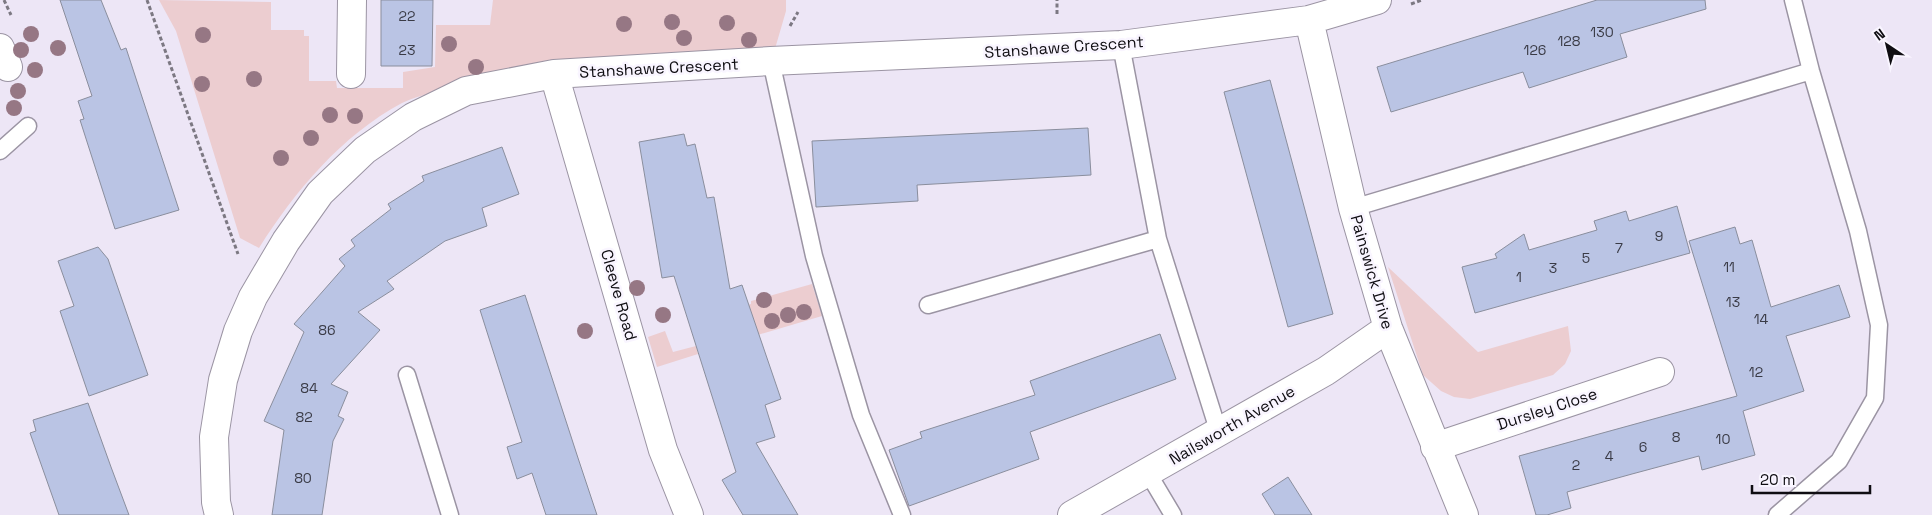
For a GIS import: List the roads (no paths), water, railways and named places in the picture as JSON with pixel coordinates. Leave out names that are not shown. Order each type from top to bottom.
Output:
[{"type":"street","points":[[351,74],[352,0]]},
{"type":"street","name":"Stanshawe Crescent","points":[[219,515],[216,502],[215,427],[223,380],[238,331],[253,297],[286,241],[320,193],[365,150],[413,117],[466,90],[554,74],[771,61],[1121,45],[1309,20],[1377,0]]},
{"type":"street","name":"Painswick Drive","points":[[1309,20],[1354,208],[1388,328],[1464,515]]},
{"type":"street","name":"Cleeve Road","points":[[554,74],[663,450],[688,515]]},
{"type":"street","name":"Nailsworth Avenue","points":[[1072,515],[1326,371],[1388,328]]},
{"type":"street","name":"Dursley Close","points":[[1435,447],[1660,372]]},
{"type":"lane","points":[[1777,515],[1839,461],[1875,398],[1879,325],[1858,231],[1810,71],[1793,0]]},
{"type":"lane","points":[[1121,45],[1158,239],[1219,433]]},
{"type":"lane","points":[[771,61],[814,256],[861,415],[902,515]]},
{"type":"lane","points":[[1354,208],[1810,71]]},
{"type":"lane","points":[[0,151],[28,126]]},
{"type":"lane","points":[[928,305],[1158,239]]},
{"type":"lane","points":[[407,375],[450,515]]},
{"type":"lane","points":[[1148,473],[1173,515]]}]
